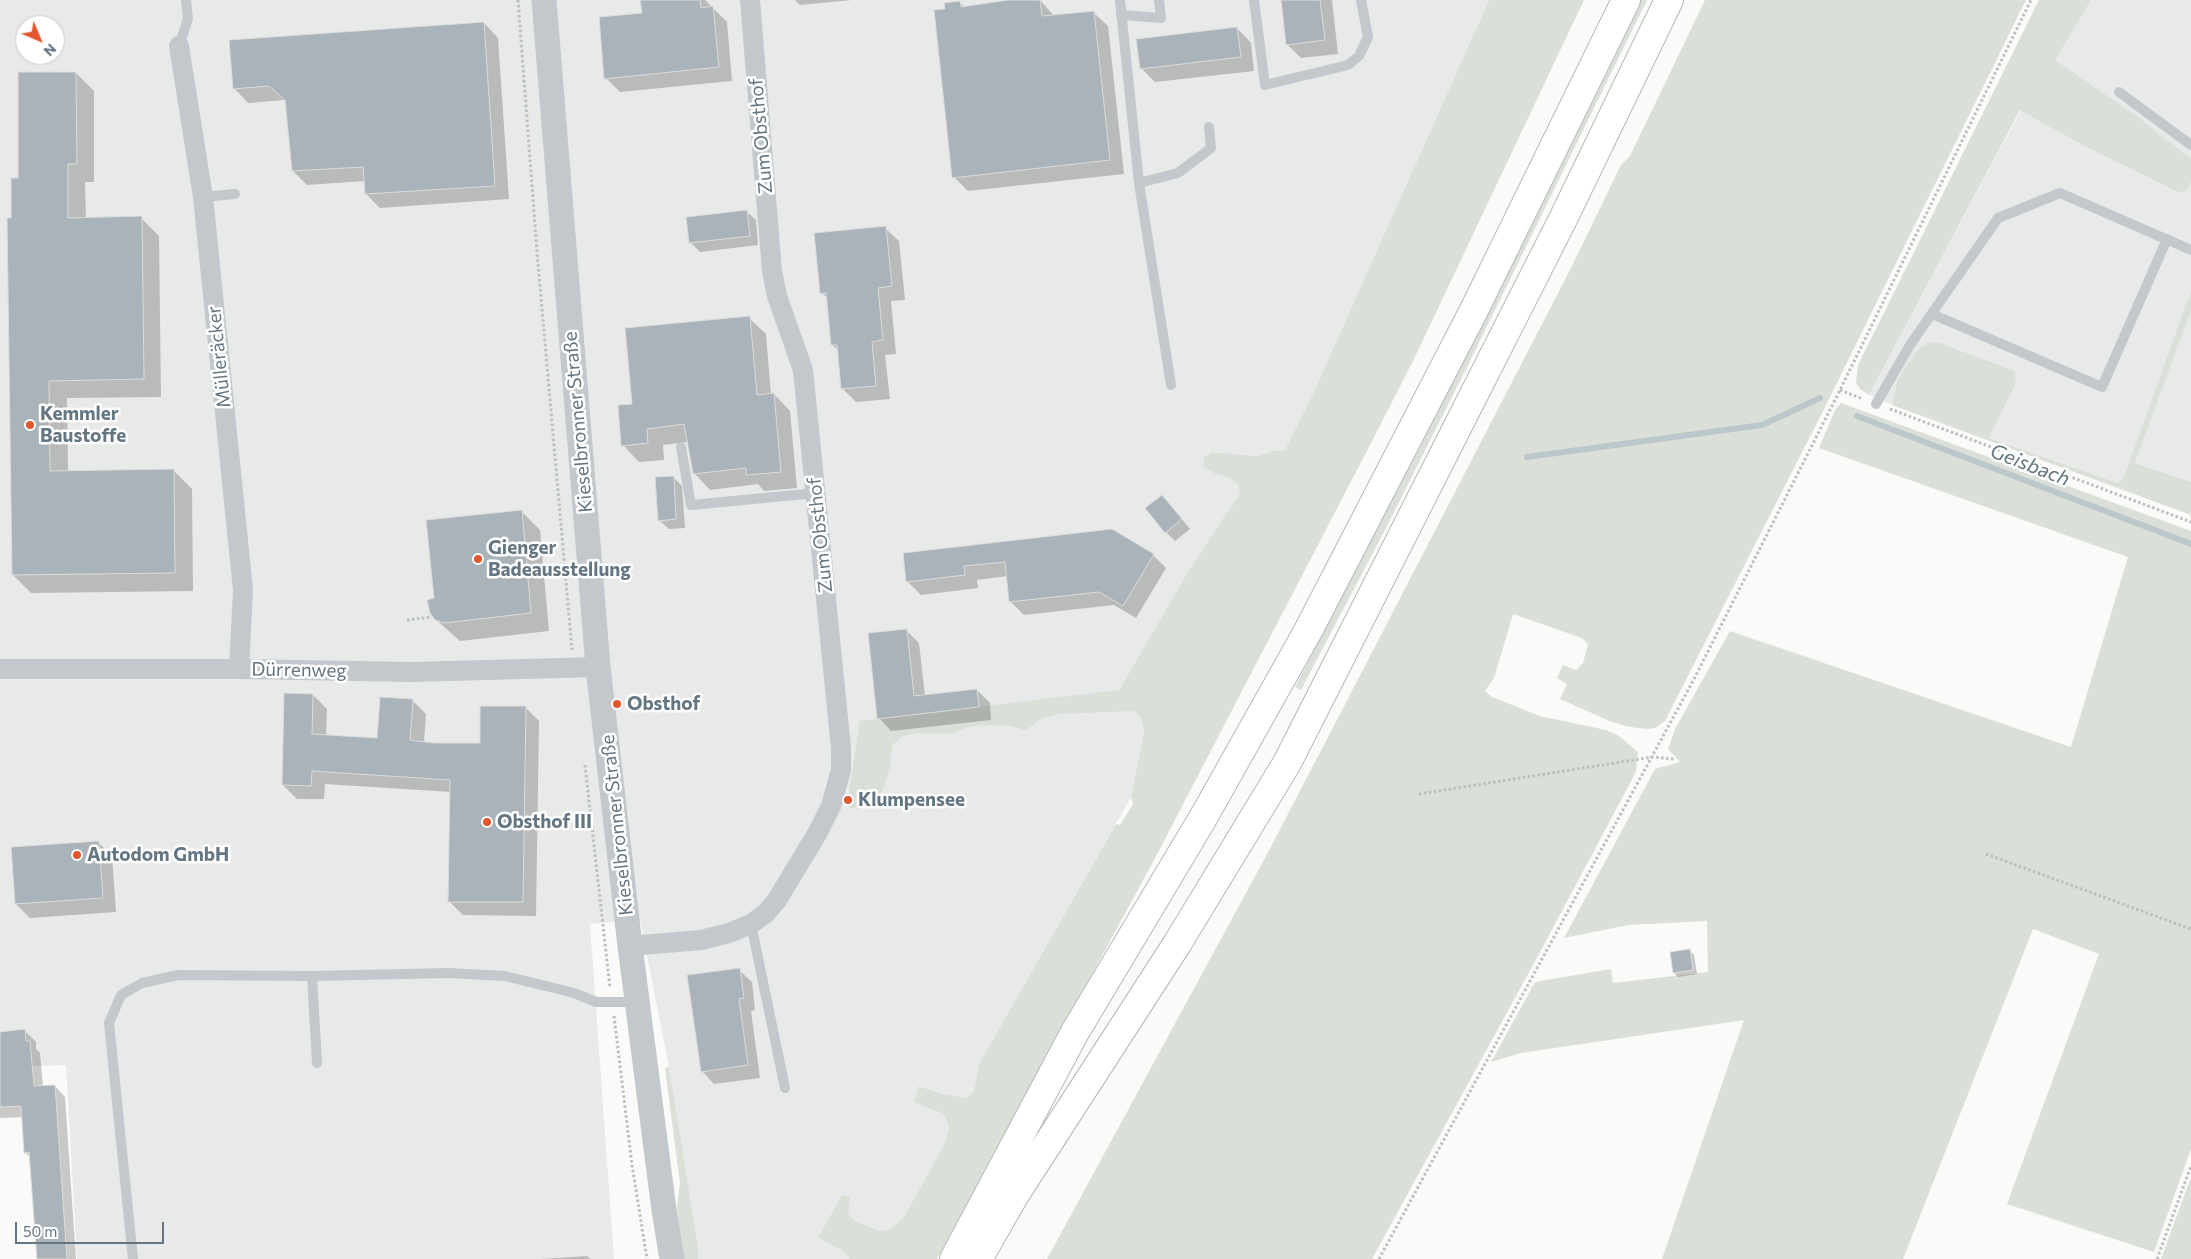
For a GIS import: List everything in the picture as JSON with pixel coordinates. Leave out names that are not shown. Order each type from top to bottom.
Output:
[{"type":"highway","points":[[954,1259],[1075,1032],[1203,818],[1308,631],[1464,330],[1626,0]]},
{"type":"highway","points":[[978,1259],[1014,1196],[1177,944],[1287,763],[1563,218],[1669,0]]},
{"type":"street","name":"Kieselbronner Straße","points":[[544,0],[598,668],[630,946],[672,1259]]},
{"type":"street","name":"Zum Obsthof","points":[[630,946],[701,940],[730,933],[751,924],[766,913],[777,900],[818,832],[831,806],[841,770],[841,748],[803,370],[777,296],[772,271],[750,0]]},
{"type":"street","name":"Mülleräcker","points":[[179,46],[203,197],[242,590],[240,669]]},
{"type":"street","name":"Dürrenweg","points":[[0,669],[240,669],[412,672],[598,668]]},
{"type":"lane","points":[[179,46],[188,18],[186,0]]},
{"type":"lane","points":[[1120,0],[1139,183],[1171,385]]},
{"type":"lane","points":[[1121,15],[1161,18],[1159,0]]},
{"type":"lane","points":[[1254,0],[1265,85],[1348,65],[1359,56],[1368,37],[1361,0]]},
{"type":"lane","points":[[2119,92],[2191,145]]},
{"type":"lane","points":[[1139,183],[1178,173],[1211,148],[1209,127]]},
{"type":"lane","points":[[1876,404],[1910,345],[1998,218],[2060,193],[2191,250]]},
{"type":"lane","points":[[203,197],[235,194]]},
{"type":"lane","points":[[1932,314],[2102,387],[2166,239]]},
{"type":"lane","points":[[681,447],[691,505],[816,492]]},
{"type":"lane","points":[[751,924],[785,1088]]},
{"type":"lane","points":[[133,1259],[108,1023],[121,995],[142,983],[178,975],[312,976],[449,973],[505,976],[574,993],[596,1002],[638,1002]]},
{"type":"lane","points":[[312,976],[317,1064]]},
{"type":"path","points":[[1378,1259],[1693,681],[1840,390],[2031,0]]},
{"type":"path","points":[[1840,390],[2191,522]]},
{"type":"path","points":[[407,620],[432,617]]},
{"type":"path","points":[[1419,794],[1652,757],[1674,759]]},
{"type":"path","points":[[1986,854],[2191,928]]},
{"type":"path","points":[[2157,1259],[2191,1166]]},
{"type":"shaded area","points":[[0,0],[1489,0],[1311,398],[1285,450],[1257,456],[1212,452],[1216,474],[1230,478],[1238,484],[1240,495],[1186,575],[1119,690],[1132,711],[1140,716],[1144,732],[1131,797],[979,1064],[974,1091],[967,1098],[943,1094],[918,1086],[914,1102],[928,1106],[946,1118],[949,1128],[945,1143],[904,1217],[890,1229],[879,1231],[854,1220],[848,1213],[826,1241],[842,1250],[850,1259],[698,1259],[669,1067],[640,920],[590,924],[614,1259],[77,1259],[66,1065],[0,1067]]},
{"type":"shaded area","points":[[1489,0],[1584,0],[1414,359],[1153,862],[937,1259],[850,1259],[842,1250],[818,1238],[842,1195],[850,1197],[848,1213],[854,1220],[879,1231],[890,1229],[904,1217],[945,1143],[949,1128],[946,1118],[938,1112],[914,1102],[918,1086],[943,1094],[967,1098],[974,1091],[979,1064],[1116,824],[1120,825],[1133,804],[1131,797],[1144,732],[1140,716],[1132,711],[1059,714],[1042,718],[1026,730],[1010,726],[985,725],[969,727],[949,734],[914,733],[903,736],[892,745],[890,769],[880,798],[860,809],[851,808],[847,805],[860,721],[1119,690],[1186,575],[1240,495],[1238,484],[1230,478],[1216,474],[1204,467],[1204,458],[1212,452],[1257,456],[1285,450],[1311,398]]},
{"type":"shaded area","points":[[1640,0],[1647,0],[1466,369],[1301,690],[1295,687],[1459,367]]},
{"type":"shaded area","points":[[1705,0],[2026,0],[1822,413],[1665,721],[1655,728],[1630,727],[1612,722],[1560,699],[1567,684],[1557,678],[1563,665],[1576,670],[1583,663],[1588,644],[1582,638],[1513,614],[1494,678],[1485,691],[1492,697],[1540,716],[1606,730],[1619,736],[1638,752],[1636,772],[1372,1259],[1047,1259],[1265,858],[1570,270],[1621,165],[1630,156]]},
{"type":"shaded area","points":[[2039,0],[2091,0],[2055,60],[2139,118],[2191,159],[2191,182],[2187,190],[2180,193],[2077,142],[2020,110],[1869,395],[1860,389],[1856,383],[1858,365]]},
{"type":"shaded area","points":[[2059,0],[2191,0],[2191,177],[2015,88]]},
{"type":"shaded area","points":[[2021,110],[2077,142],[2187,190],[2191,182],[2191,290],[2123,479],[2118,483],[1989,438],[2016,383],[2015,371],[1940,343],[1929,342],[1897,381],[1892,405],[1869,395]]},
{"type":"shaded area","points":[[2191,290],[2191,311],[2135,463],[2191,482],[2191,515],[1892,405],[1897,381],[1910,360],[1920,348],[1929,342],[1940,343],[2015,371],[2016,383],[1989,438],[2118,483],[2123,479]]},
{"type":"shaded area","points":[[2191,311],[2191,482],[2135,463]]},
{"type":"shaded area","points":[[1841,403],[2191,531],[2191,1149],[2154,1252],[2007,1204],[2099,954],[2033,929],[1903,1259],[1662,1259],[1744,1020],[1521,1053],[1491,1062],[1535,982],[1611,969],[1613,983],[1708,972],[1707,921],[1628,925],[1564,938],[1655,769],[1680,762],[1668,749],[1675,729],[1730,631],[2071,747],[2128,557],[1819,448],[1835,410]]},
{"type":"shaded area","points":[[669,1067],[698,1248],[698,1259],[681,1259],[677,1208],[680,1183],[665,1068]]},
{"type":"shaded area","points":[[2191,1177],[2191,1259],[2161,1259]]},
{"type":"building","points":[[640,0],[700,0],[701,8],[713,6],[719,67],[604,79],[599,17],[642,13]]},
{"type":"building","points":[[1008,0],[1040,0],[1042,16],[1094,11],[1110,160],[952,178],[934,10],[945,9],[944,3],[960,1],[961,7]]},
{"type":"building","points":[[1281,0],[1320,0],[1325,40],[1286,45]]},
{"type":"building","points":[[484,22],[495,186],[365,194],[363,167],[292,171],[285,100],[269,86],[233,89],[229,40]]},
{"type":"building","points":[[1237,27],[1241,57],[1140,69],[1136,39]]},
{"type":"building","name":"Kemmler Baustoffe","points":[[18,72],[76,72],[77,164],[68,164],[68,218],[142,216],[144,379],[49,381],[50,471],[174,469],[175,573],[12,575],[7,218],[11,218],[11,178],[18,178]]},
{"type":"building","points":[[747,210],[750,236],[689,243],[686,217]]},
{"type":"building","points":[[886,226],[892,286],[878,288],[883,340],[872,342],[876,386],[841,389],[837,345],[831,345],[826,293],[820,294],[814,233]]},
{"type":"building","points":[[750,316],[757,395],[774,393],[781,472],[746,475],[746,468],[693,474],[684,424],[647,429],[648,443],[621,446],[618,405],[632,404],[625,328]]},
{"type":"building","points":[[674,476],[676,519],[658,521],[655,477]]},
{"type":"building","points":[[1162,495],[1182,519],[1165,533],[1145,508]]},
{"type":"building","name":"Gienger Badeausstellung","points":[[522,510],[531,613],[444,623],[435,620],[430,613],[427,600],[434,598],[426,520]]},
{"type":"building","points":[[1112,529],[1154,554],[1123,606],[1099,592],[1009,602],[1005,562],[964,566],[965,575],[906,582],[903,553]]},
{"type":"building","points":[[907,629],[914,696],[977,689],[979,707],[877,719],[868,633]]},
{"type":"building","points":[[284,693],[313,694],[312,734],[377,738],[380,697],[413,699],[410,740],[434,743],[480,743],[480,706],[526,706],[523,902],[448,902],[450,780],[312,771],[311,786],[282,785]]},
{"type":"building","points":[[99,841],[103,898],[15,904],[11,847]]},
{"type":"building","points":[[1690,949],[1693,970],[1673,973],[1670,952]]},
{"type":"building","points":[[740,968],[744,998],[739,999],[748,1065],[701,1072],[687,975]]},
{"type":"building","points":[[25,1029],[26,1041],[30,1041],[34,1086],[55,1085],[67,1259],[37,1259],[29,1152],[24,1153],[21,1106],[0,1107],[0,1032]]},
{"type":"waterway","points":[[1527,457],[1762,425],[1820,398]]},
{"type":"waterway","name":"Geisbach","points":[[1857,416],[2191,544]]},
{"type":"place","name":"Kemmler Baustoffe","points":[[30,425]]},
{"type":"place","name":"Gienger Badeausstellung","points":[[478,559]]},
{"type":"place","name":"Obsthof","points":[[617,704]]},
{"type":"place","name":"Klumpensee","points":[[848,800]]},
{"type":"place","name":"Obsthof III","points":[[487,822]]},
{"type":"place","name":"Autodom GmbH","points":[[77,855]]}]
